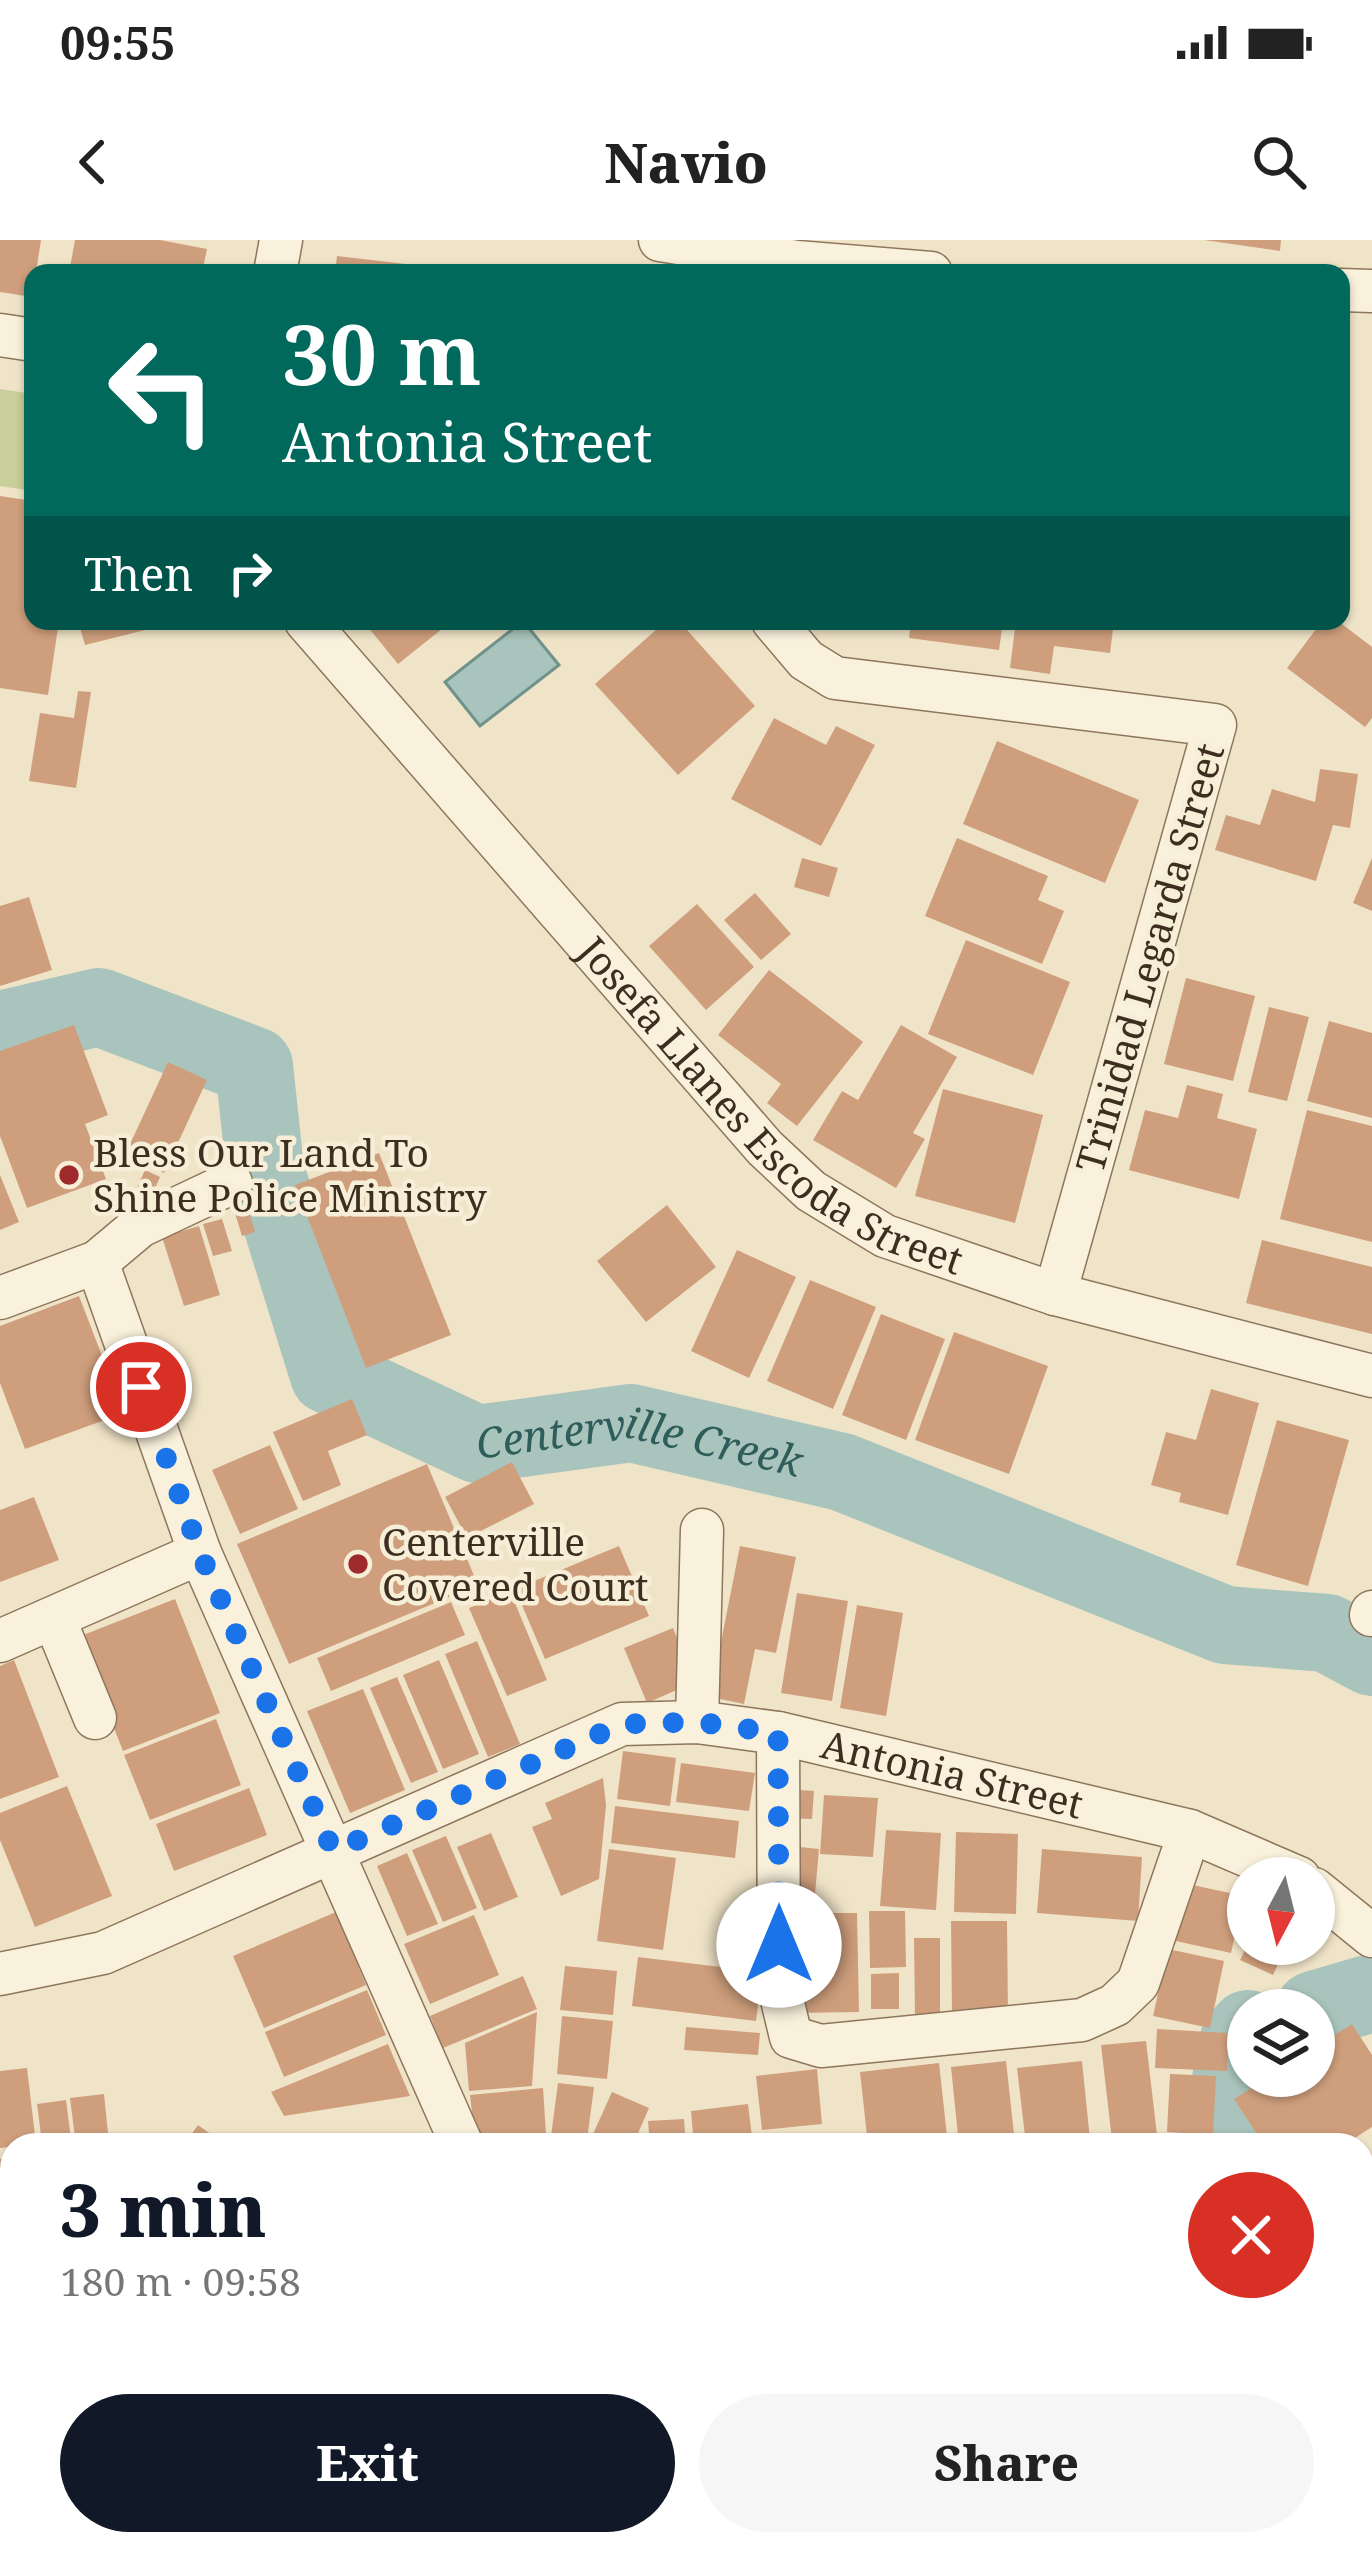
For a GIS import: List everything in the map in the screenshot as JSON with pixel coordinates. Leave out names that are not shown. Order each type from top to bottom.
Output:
[{"type":"street","points":[[661,240],[782,264]]},
{"type":"street","name":"Josefa Llanes Escoda Street","points":[[314,630],[765,1148],[811,1190],[885,1236],[1055,1294],[1372,1376]]},
{"type":"street","name":"Trinidad Legarda Street","points":[[781,630],[806,660],[836,678],[1215,725],[1055,1294]]},
{"type":"street","points":[[0,1298],[97,1262],[140,1226],[231,1183]]},
{"type":"street","points":[[97,1262],[200,1553],[457,2133]]},
{"type":"street","points":[[698,1722],[702,1530]]},
{"type":"street","points":[[0,1641],[200,1553]]},
{"type":"street","points":[[54,1618],[94,1718]]},
{"type":"street","name":"Antonia Street","points":[[0,1974],[103,1953],[622,1724],[698,1722],[778,1733],[1190,1831],[1250,1857]]},
{"type":"street","points":[[778,1733],[779,1987],[791,2037],[821,2046],[1082,2020],[1115,2005],[1138,1983],[1190,1831]]},
{"type":"street","points":[[1335,1905],[1372,1936]]},
{"type":"green space","points":[[0,389],[24,393],[24,490],[0,486]]},
{"type":"water","points":[[511,630],[530,630],[559,665],[480,726],[445,682]]},
{"type":"building","points":[[0,240],[41,240],[37,264],[24,264],[24,296],[0,292]]},
{"type":"building","points":[[75,240],[160,240],[207,249],[204,264],[71,264]]},
{"type":"building","points":[[1204,240],[1281,240],[1280,251]]},
{"type":"building","points":[[337,256],[406,264],[336,264]]},
{"type":"building","points":[[0,496],[24,500],[24,630],[58,630],[48,695],[0,688]]},
{"type":"building","points":[[81,630],[145,630],[85,645]]},
{"type":"building","points":[[370,630],[441,630],[398,664]]},
{"type":"building","points":[[656,630],[687,630],[755,706],[678,775],[595,684]]},
{"type":"building","points":[[910,630],[1002,630],[999,650],[909,638]]},
{"type":"building","points":[[1015,630],[1113,630],[1110,653],[1054,646],[1050,674],[1010,668]]},
{"type":"building","points":[[1315,630],[1350,630],[1372,647],[1372,718],[1365,727],[1287,668]]},
{"type":"building","points":[[78,691],[91,692],[76,788],[29,781],[40,713],[74,718]]},
{"type":"building","points":[[774,718],[826,745],[836,726],[875,745],[821,846],[731,799]]},
{"type":"building","points":[[997,741],[1139,800],[1105,883],[963,824]]},
{"type":"building","points":[[1320,769],[1358,774],[1350,828],[1333,825],[1316,881],[1215,850],[1226,815],[1260,825],[1272,789],[1315,802]]},
{"type":"building","points":[[957,838],[1048,876],[1038,900],[1064,911],[1042,964],[925,916]]},
{"type":"building","points":[[802,858],[838,868],[829,897],[794,887]]},
{"type":"building","points":[[1372,858],[1372,911],[1353,903]]},
{"type":"building","points":[[755,893],[791,934],[761,960],[724,920]]},
{"type":"building","points":[[29,897],[52,970],[0,986],[0,906]]},
{"type":"building","points":[[697,904],[754,967],[706,1010],[649,946]]},
{"type":"building","points":[[966,940],[1070,982],[1033,1075],[928,1034]]},
{"type":"building","points":[[769,970],[863,1042],[797,1126],[767,1103],[781,1084],[718,1035]]},
{"type":"building","points":[[1186,978],[1255,996],[1233,1081],[1164,1064]]},
{"type":"building","points":[[1269,1007],[1309,1017],[1287,1101],[1248,1092]]},
{"type":"building","points":[[1329,1021],[1372,1033],[1372,1118],[1307,1101]]},
{"type":"building","points":[[74,1025],[108,1115],[85,1124],[106,1179],[27,1208],[0,1136],[0,1051]]},
{"type":"building","points":[[901,1025],[957,1057],[913,1133],[925,1139],[896,1188],[813,1140],[842,1091],[858,1100]]},
{"type":"building","points":[[168,1062],[207,1080],[164,1173],[125,1155]]},
{"type":"building","points":[[1187,1085],[1223,1094],[1217,1118],[1257,1129],[1239,1199],[1129,1170],[1145,1110],[1178,1118]]},
{"type":"building","points":[[943,1089],[1043,1115],[1015,1223],[915,1196]]},
{"type":"building","points":[[1307,1110],[1372,1126],[1372,1242],[1280,1219]]},
{"type":"building","points":[[379,1153],[451,1335],[366,1368],[295,1185]]},
{"type":"building","points":[[145,1170],[160,1177],[148,1204],[133,1197]]},
{"type":"building","points":[[0,1175],[19,1222],[0,1230]]},
{"type":"building","points":[[667,1205],[716,1267],[646,1322],[597,1261]]},
{"type":"building","points":[[247,1206],[255,1232],[242,1236],[234,1210]]},
{"type":"building","points":[[222,1219],[232,1251],[213,1256],[203,1224]]},
{"type":"building","points":[[199,1226],[220,1295],[184,1306],[162,1237]]},
{"type":"building","points":[[1262,1240],[1372,1267],[1372,1334],[1246,1303]]},
{"type":"building","points":[[737,1250],[796,1277],[749,1378],[691,1351]]},
{"type":"building","points":[[810,1280],[876,1307],[833,1409],[767,1381]]},
{"type":"building","points":[[79,1296],[124,1413],[25,1449],[0,1383],[0,1326]]},
{"type":"building","points":[[881,1314],[945,1339],[906,1440],[842,1415]]},
{"type":"building","points":[[954,1332],[1048,1366],[1009,1474],[915,1440]]},
{"type":"building","points":[[1211,1389],[1259,1403],[1228,1515],[1179,1502],[1181,1493],[1151,1485],[1166,1432],[1196,1440]]},
{"type":"building","points":[[352,1399],[367,1435],[328,1451],[341,1485],[303,1501],[273,1432]]},
{"type":"building","points":[[1277,1420],[1349,1440],[1308,1586],[1236,1565]]},
{"type":"building","points":[[270,1445],[298,1509],[240,1534],[212,1470]]},
{"type":"building","points":[[512,1462],[534,1504],[467,1538],[445,1497]]},
{"type":"building","name":"Centerville Covered Court","points":[[427,1464],[478,1585],[289,1664],[237,1544]]},
{"type":"building","points":[[34,1497],[59,1560],[0,1582],[0,1510]]},
{"type":"building","points":[[619,1546],[649,1616],[545,1659],[515,1589]]},
{"type":"building","points":[[740,1546],[796,1557],[776,1653],[755,1649],[744,1704],[710,1697]]},
{"type":"building","points":[[510,1591],[547,1680],[507,1696],[469,1608]]},
{"type":"building","points":[[797,1593],[848,1601],[832,1701],[781,1693]]},
{"type":"building","points":[[175,1599],[220,1713],[123,1751],[78,1637]]},
{"type":"building","points":[[451,1602],[465,1635],[331,1691],[317,1658]]},
{"type":"building","points":[[857,1605],[903,1613],[886,1716],[840,1708]]},
{"type":"building","points":[[673,1628],[695,1682],[647,1703],[624,1648]]},
{"type":"building","points":[[477,1641],[520,1744],[488,1757],[445,1654]]},
{"type":"building","points":[[14,1660],[59,1777],[0,1799],[0,1666]]},
{"type":"building","points":[[439,1660],[479,1754],[443,1769],[403,1675]]},
{"type":"building","points":[[397,1677],[438,1772],[411,1783],[370,1688]]},
{"type":"building","points":[[363,1689],[405,1790],[350,1813],[307,1711]]},
{"type":"building","points":[[216,1719],[241,1785],[150,1820],[124,1755]]},
{"type":"building","points":[[623,1751],[676,1758],[670,1806],[617,1799]]},
{"type":"building","points":[[681,1763],[755,1773],[749,1811],[676,1802]]},
{"type":"building","points":[[603,1778],[606,1805],[599,1879],[561,1896],[532,1827],[552,1819],[545,1803]]},
{"type":"building","points":[[67,1786],[112,1896],[35,1927],[0,1840],[0,1813]]},
{"type":"building","points":[[249,1788],[267,1835],[174,1871],[156,1824]]},
{"type":"building","points":[[785,1789],[814,1791],[812,1819],[783,1818]]},
{"type":"building","points":[[824,1795],[878,1798],[873,1857],[820,1854]]},
{"type":"building","points":[[615,1806],[739,1821],[735,1858],[611,1843]]},
{"type":"building","points":[[886,1830],[941,1833],[936,1910],[880,1906]]},
{"type":"building","points":[[956,1832],[1018,1834],[1016,1914],[954,1912]]},
{"type":"building","points":[[491,1833],[518,1897],[484,1911],[457,1847]]},
{"type":"building","points":[[446,1836],[477,1908],[443,1922],[412,1850]]},
{"type":"building","points":[[790,1846],[819,1849],[814,1905],[785,1904]]},
{"type":"building","points":[[609,1849],[676,1858],[663,1950],[597,1941]]},
{"type":"building","points":[[1042,1849],[1142,1857],[1138,1921],[1037,1913]]},
{"type":"building","points":[[407,1853],[438,1924],[407,1936],[377,1866]]},
{"type":"building","points":[[1183,1883],[1227,1892],[1227,1952],[1171,1940]]},
{"type":"building","points":[[869,1911],[905,1911],[906,1967],[870,1968]]},
{"type":"building","points":[[336,1912],[366,1985],[264,2028],[233,1956]]},
{"type":"building","points":[[791,1913],[857,1913],[859,2012],[792,2013]]},
{"type":"building","points":[[474,1915],[499,1975],[430,2004],[404,1944]]},
{"type":"building","points":[[951,1921],[1007,1921],[1008,2014],[952,2015]]},
{"type":"building","points":[[914,1938],[940,1938],[940,2016],[915,2017]]},
{"type":"building","points":[[1168,1949],[1224,1961],[1210,2028],[1153,2016]]},
{"type":"building","points":[[638,1957],[762,1972],[756,2021],[632,2006]]},
{"type":"building","points":[[1251,1965],[1278,1965],[1273,1975]]},
{"type":"building","points":[[565,1966],[617,1971],[613,2015],[560,2010]]},
{"type":"building","points":[[899,1973],[899,2009],[871,2009],[871,1974]]},
{"type":"building","points":[[523,1976],[537,2009],[443,2048],[430,2016]]},
{"type":"building","points":[[367,1990],[386,2035],[284,2077],[265,2032]]},
{"type":"building","points":[[537,2012],[532,2086],[469,2091],[465,2043]]},
{"type":"building","points":[[562,2016],[613,2021],[607,2079],[557,2074]]},
{"type":"building","points":[[1352,2024],[1372,2055],[1372,2127],[1363,2133],[1256,2133],[1234,2099],[1335,2097],[1335,2035]]},
{"type":"building","points":[[686,2027],[760,2033],[758,2055],[684,2050]]},
{"type":"building","points":[[1157,2029],[1227,2033],[1227,2071],[1155,2068]]},
{"type":"building","points":[[1146,2041],[1157,2133],[1111,2133],[1101,2045]]},
{"type":"building","points":[[388,2044],[410,2096],[284,2116],[271,2092]]},
{"type":"building","points":[[1006,2061],[1014,2133],[958,2133],[951,2067]]},
{"type":"building","points":[[1082,2061],[1089,2133],[1025,2133],[1017,2068]]},
{"type":"building","points":[[939,2063],[947,2133],[867,2133],[860,2072]]},
{"type":"building","points":[[27,2068],[35,2133],[0,2133],[0,2071]]},
{"type":"building","points":[[817,2069],[822,2124],[762,2130],[756,2076]]},
{"type":"building","points":[[1170,2074],[1216,2076],[1213,2133],[1167,2132]]},
{"type":"building","points":[[558,2083],[594,2087],[588,2133],[551,2133]]},
{"type":"building","points":[[543,2088],[546,2133],[474,2133],[470,2095]]},
{"type":"building","points":[[612,2092],[649,2108],[638,2133],[593,2133]]},
{"type":"building","points":[[104,2094],[108,2133],[74,2133],[70,2098]]},
{"type":"building","points":[[66,2100],[70,2133],[41,2133],[37,2104]]},
{"type":"building","points":[[748,2104],[752,2133],[693,2133],[691,2111]]},
{"type":"building","points":[[684,2119],[685,2133],[649,2133],[648,2121]]},
{"type":"waterway","name":"Centerville Creek","points":[[0,1030],[99,1007],[254,1066],[265,1169],[329,1375],[477,1444],[631,1423],[842,1472],[1225,1625],[1327,1633],[1372,1657]]},
{"type":"waterway","name":"Centerville Creek","points":[[1335,2004],[1372,1993]]},
{"type":"waterway","name":"Centerville Creek","points":[[1220,2133],[1228,2097]]},
{"type":"place","name":"Bless Our Land To Shine Police Ministry","points":[[69,1175]]},
{"type":"place","name":"Centerville Covered Court","points":[[358,1564]]},
{"type":"route","points":[[141,1387],[200,1553],[333,1851],[622,1724],[698,1722],[778,1733],[779,1945]]}]
